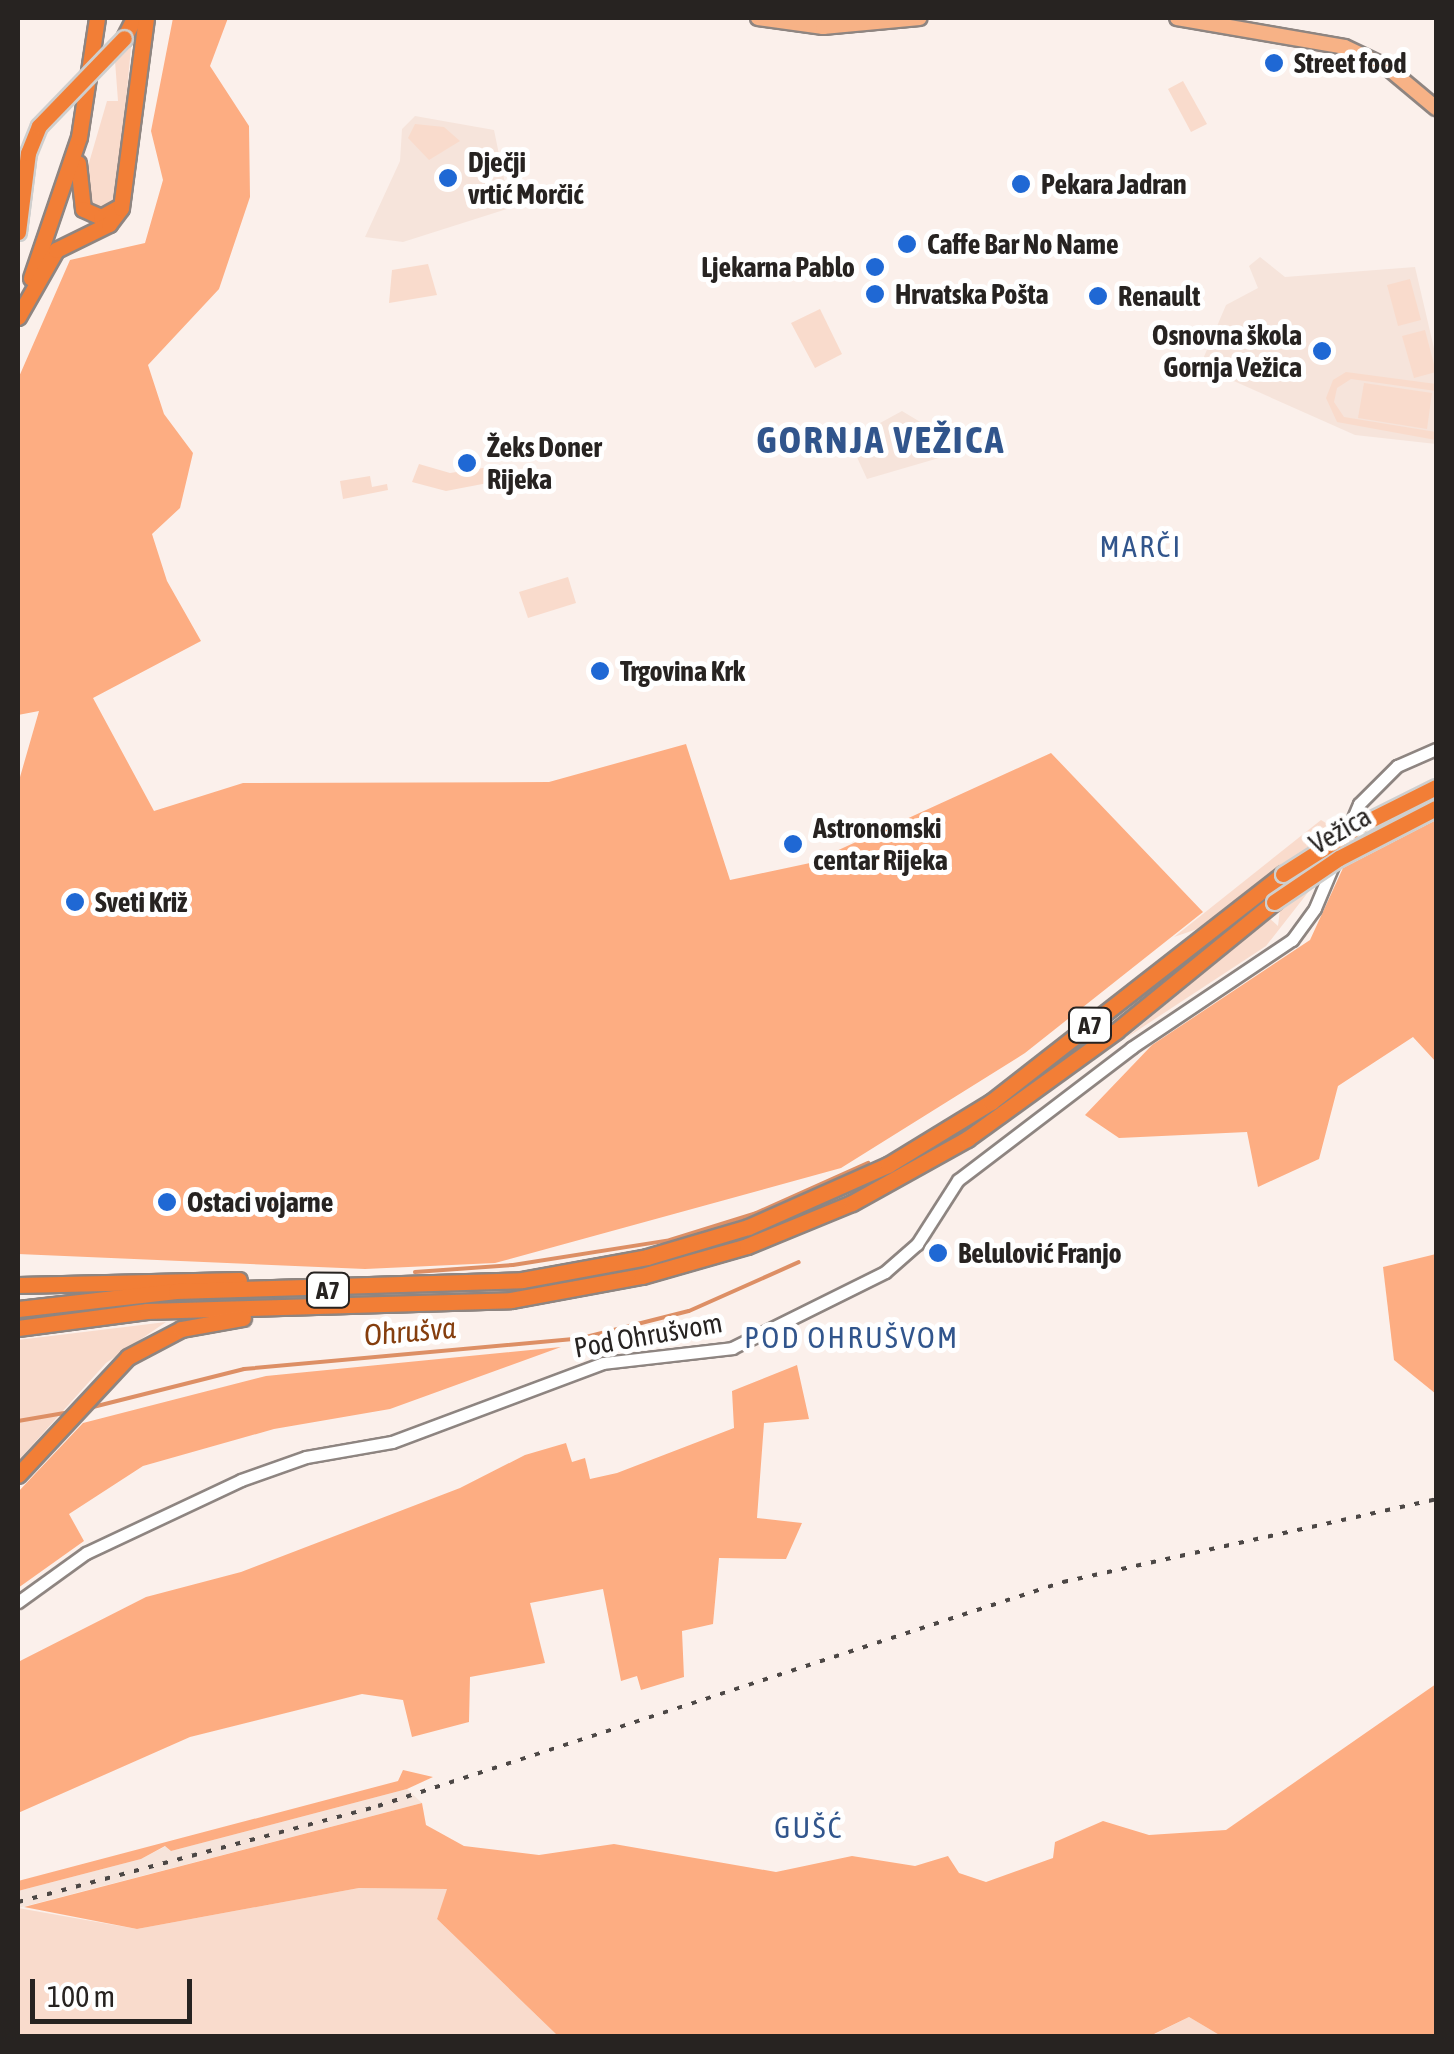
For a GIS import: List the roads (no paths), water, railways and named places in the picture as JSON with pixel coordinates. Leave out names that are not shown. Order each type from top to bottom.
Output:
[{"type":"highway","points":[[18,232],[28,153],[39,126],[124,38],[134,18]]},
{"type":"highway","points":[[18,316],[56,250],[109,224],[125,197],[146,18]]},
{"type":"highway","points":[[18,316],[73,172],[97,26]]},
{"type":"highway","points":[[73,172],[78,200],[92,216],[107,216],[125,197]]},
{"type":"highway","name":"A7","points":[[18,1309],[176,1291],[472,1285],[637,1259],[786,1212],[953,1127],[1283,874],[1360,824],[1436,788]]},
{"type":"highway","name":"Vežica","points":[[642,1276],[827,1214],[967,1139],[1116,1031],[1274,902],[1339,858],[1436,808]]},
{"type":"highway","points":[[18,1286],[426,1279],[637,1259]]},
{"type":"highway","points":[[18,1475],[112,1370],[166,1334],[219,1320],[520,1307],[598,1294],[642,1276]]},
{"type":"highway","name":"A7","points":[[18,1328],[148,1311],[476,1303],[642,1276]]},
{"type":"main road","points":[[758,18],[822,28],[920,18]]},
{"type":"main road","points":[[1177,18],[1346,47],[1387,67],[1436,108]]},
{"type":"street","name":"Pod Ohrušvom","points":[[18,1602],[72,1561],[122,1535],[280,1466],[392,1442],[604,1363],[732,1348],[896,1265],[958,1180],[1109,1064],[1292,940],[1315,908],[1351,818],[1369,790],[1397,766],[1436,749]]},
{"type":"waterway","points":[[415,1272],[513,1265],[670,1240],[756,1213],[868,1163]]},
{"type":"waterway","name":"Ohrušva","points":[[89,1408],[244,1369],[582,1338],[689,1311],[799,1262]]},
{"type":"waterway","name":"Ohrušva","points":[[18,1421],[70,1412]]},
{"type":"railway","points":[[18,1902],[378,1806],[1063,1582],[1436,1499]]},
{"type":"place","name":"Street food","points":[[1274,63]]},
{"type":"place","name":"Dječji vrtić Morčić","points":[[448,178]]},
{"type":"place","name":"Pekara Jadran","points":[[1021,184]]},
{"type":"place","name":"Caffe Bar No Name","points":[[907,244]]},
{"type":"place","name":"Ljekarna Pablo","points":[[875,267]]},
{"type":"place","name":"Hrvatska Pošta","points":[[875,294]]},
{"type":"place","name":"Renault","points":[[1098,296]]},
{"type":"place","name":"Osnovna škola Gornja Vežica","points":[[1322,351]]},
{"type":"place","name":"Žeks Doner Rijeka","points":[[467,463]]},
{"type":"place","name":"Trgovina Krk","points":[[600,671]]},
{"type":"place","name":"Astronomski centar Rijeka","points":[[793,844]]},
{"type":"place","name":"Sveti Križ","points":[[75,902]]},
{"type":"place","name":"Ostaci vojarne","points":[[167,1202]]},
{"type":"place","name":"Belulović Franjo","points":[[938,1253]]},
{"type":"district","name":"GORNJA VEŽICA","points":[[881,440]]},
{"type":"district","name":"MARČI","points":[[1141,546]]},
{"type":"district","name":"POD OHRUŠVOM","points":[[852,1337]]},
{"type":"district","name":"GUŠĆ","points":[[809,1827]]}]
